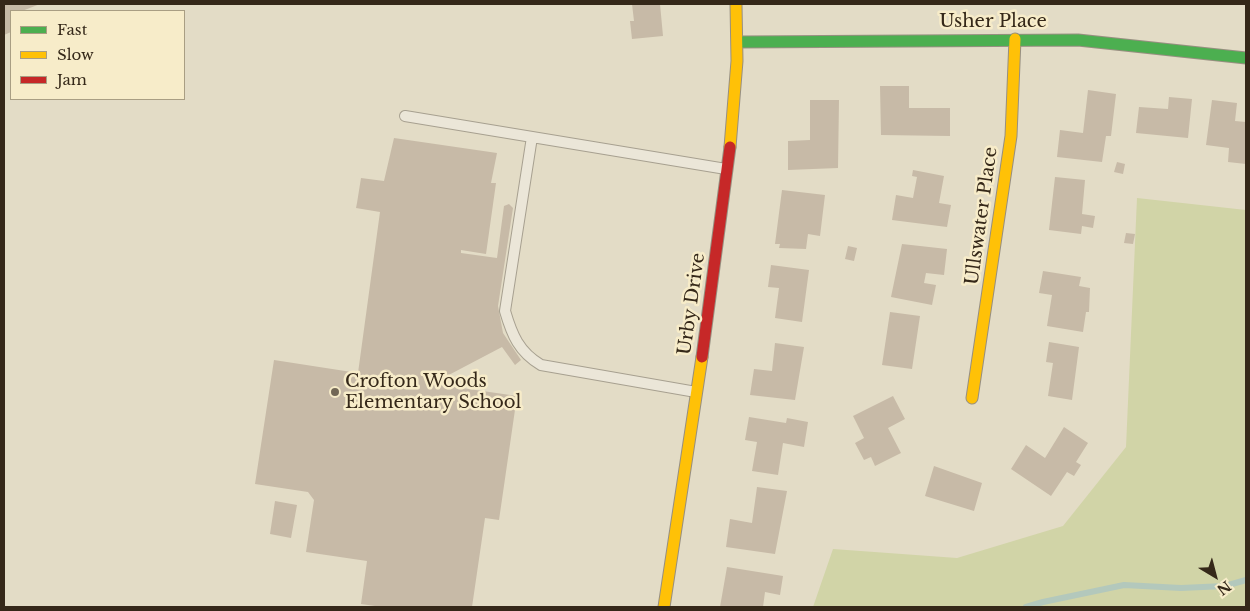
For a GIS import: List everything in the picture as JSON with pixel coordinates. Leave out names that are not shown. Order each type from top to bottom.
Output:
[{"type":"street","name":"Urby Drive","points":[[664,607],[736,106],[739,42],[736,4]]},
{"type":"street","name":"Usher Place","points":[[739,42],[1015,39],[1129,44],[1246,58]]},
{"type":"street","name":"Ullswater Place","points":[[972,398],[1011,136],[1015,39]]},
{"type":"lane","points":[[404,116],[728,169]]},
{"type":"lane","points":[[532,137],[506,311],[511,330],[528,358],[541,365],[696,392]]},
{"type":"green space","points":[[1137,198],[1246,210],[1246,607],[813,607],[833,549],[957,558],[1063,526],[1126,447]]},
{"type":"building","points":[[4,4],[40,4],[25,10],[10,10],[10,32],[4,35]]},
{"type":"building","points":[[632,4],[660,4],[663,36],[632,39],[630,21],[634,21]]},
{"type":"building","points":[[880,86],[909,86],[909,108],[950,108],[950,136],[881,135]]},
{"type":"building","points":[[1088,90],[1116,94],[1111,136],[1106,136],[1102,162],[1057,157],[1060,130],[1083,133]]},
{"type":"building","points":[[1169,97],[1192,99],[1188,138],[1136,133],[1139,107],[1168,109]]},
{"type":"building","points":[[810,100],[839,100],[838,168],[788,170],[788,141],[810,140]]},
{"type":"building","points":[[1212,100],[1237,103],[1235,121],[1246,122],[1246,164],[1228,162],[1229,148],[1206,145]]},
{"type":"building","points":[[394,138],[497,153],[491,183],[496,183],[486,254],[461,250],[461,253],[497,258],[504,206],[509,204],[513,208],[498,306],[503,333],[521,360],[515,365],[502,347],[443,378],[441,385],[517,396],[499,520],[485,518],[472,607],[382,607],[361,604],[367,561],[306,552],[314,500],[308,492],[255,484],[274,360],[358,373],[380,212],[356,208],[361,178],[384,181]]},
{"type":"building","points":[[1117,162],[1125,164],[1123,174],[1114,172]]},
{"type":"building","points":[[913,170],[944,176],[939,203],[951,205],[947,227],[892,220],[896,195],[913,198],[917,177],[912,176]]},
{"type":"building","points":[[1055,177],[1085,180],[1082,214],[1095,216],[1093,228],[1082,226],[1081,234],[1049,230]]},
{"type":"building","points":[[782,190],[825,195],[820,236],[808,234],[806,249],[779,248],[780,244],[775,244]]},
{"type":"building","points":[[1126,233],[1135,234],[1133,244],[1124,243]]},
{"type":"building","points":[[902,244],[947,249],[944,275],[926,273],[924,283],[936,285],[932,305],[891,297]]},
{"type":"building","points":[[848,246],[857,248],[854,261],[845,259]]},
{"type":"building","points":[[771,265],[809,270],[802,322],[775,318],[779,288],[768,287]]},
{"type":"building","points":[[1043,271],[1081,277],[1079,286],[1090,288],[1089,312],[1086,312],[1083,332],[1047,326],[1052,295],[1039,293]]},
{"type":"building","points":[[890,312],[920,316],[912,369],[882,365]]},
{"type":"building","points":[[1049,342],[1079,347],[1072,400],[1048,396],[1053,363],[1046,362]]},
{"type":"building","points":[[775,343],[804,347],[795,400],[750,395],[754,369],[772,371]]},
{"type":"building","points":[[893,396],[905,419],[888,428],[901,453],[875,466],[871,457],[864,460],[855,443],[864,438],[853,416]]},
{"type":"building","points":[[749,417],[786,423],[787,418],[808,422],[804,447],[783,443],[778,475],[752,471],[757,442],[745,440]]},
{"type":"building","points":[[1064,427],[1088,443],[1076,462],[1081,465],[1074,476],[1067,472],[1051,496],[1011,469],[1026,445],[1045,458]]},
{"type":"building","points":[[934,466],[982,483],[974,511],[925,496]]},
{"type":"building","points":[[757,487],[787,491],[775,554],[726,547],[730,519],[752,523]]},
{"type":"building","points":[[275,501],[297,505],[291,538],[270,534]]},
{"type":"building","points":[[727,567],[783,576],[780,595],[765,592],[763,607],[720,607]]},
{"type":"waterway","points":[[1026,607],[1124,585],[1181,588],[1225,586],[1246,580]]},
{"type":"traffic: fast","points":[[739,42],[1078,40],[1246,58]]},
{"type":"traffic: slow","points":[[730,147],[737,61],[736,4]]},
{"type":"traffic: slow","points":[[972,398],[1011,136],[1015,39]]},
{"type":"traffic: slow","points":[[664,607],[702,357]]},
{"type":"traffic: jam","points":[[702,357],[730,147]]},
{"type":"place","name":"Crofton Woods Elementary School","points":[[335,392]]}]
